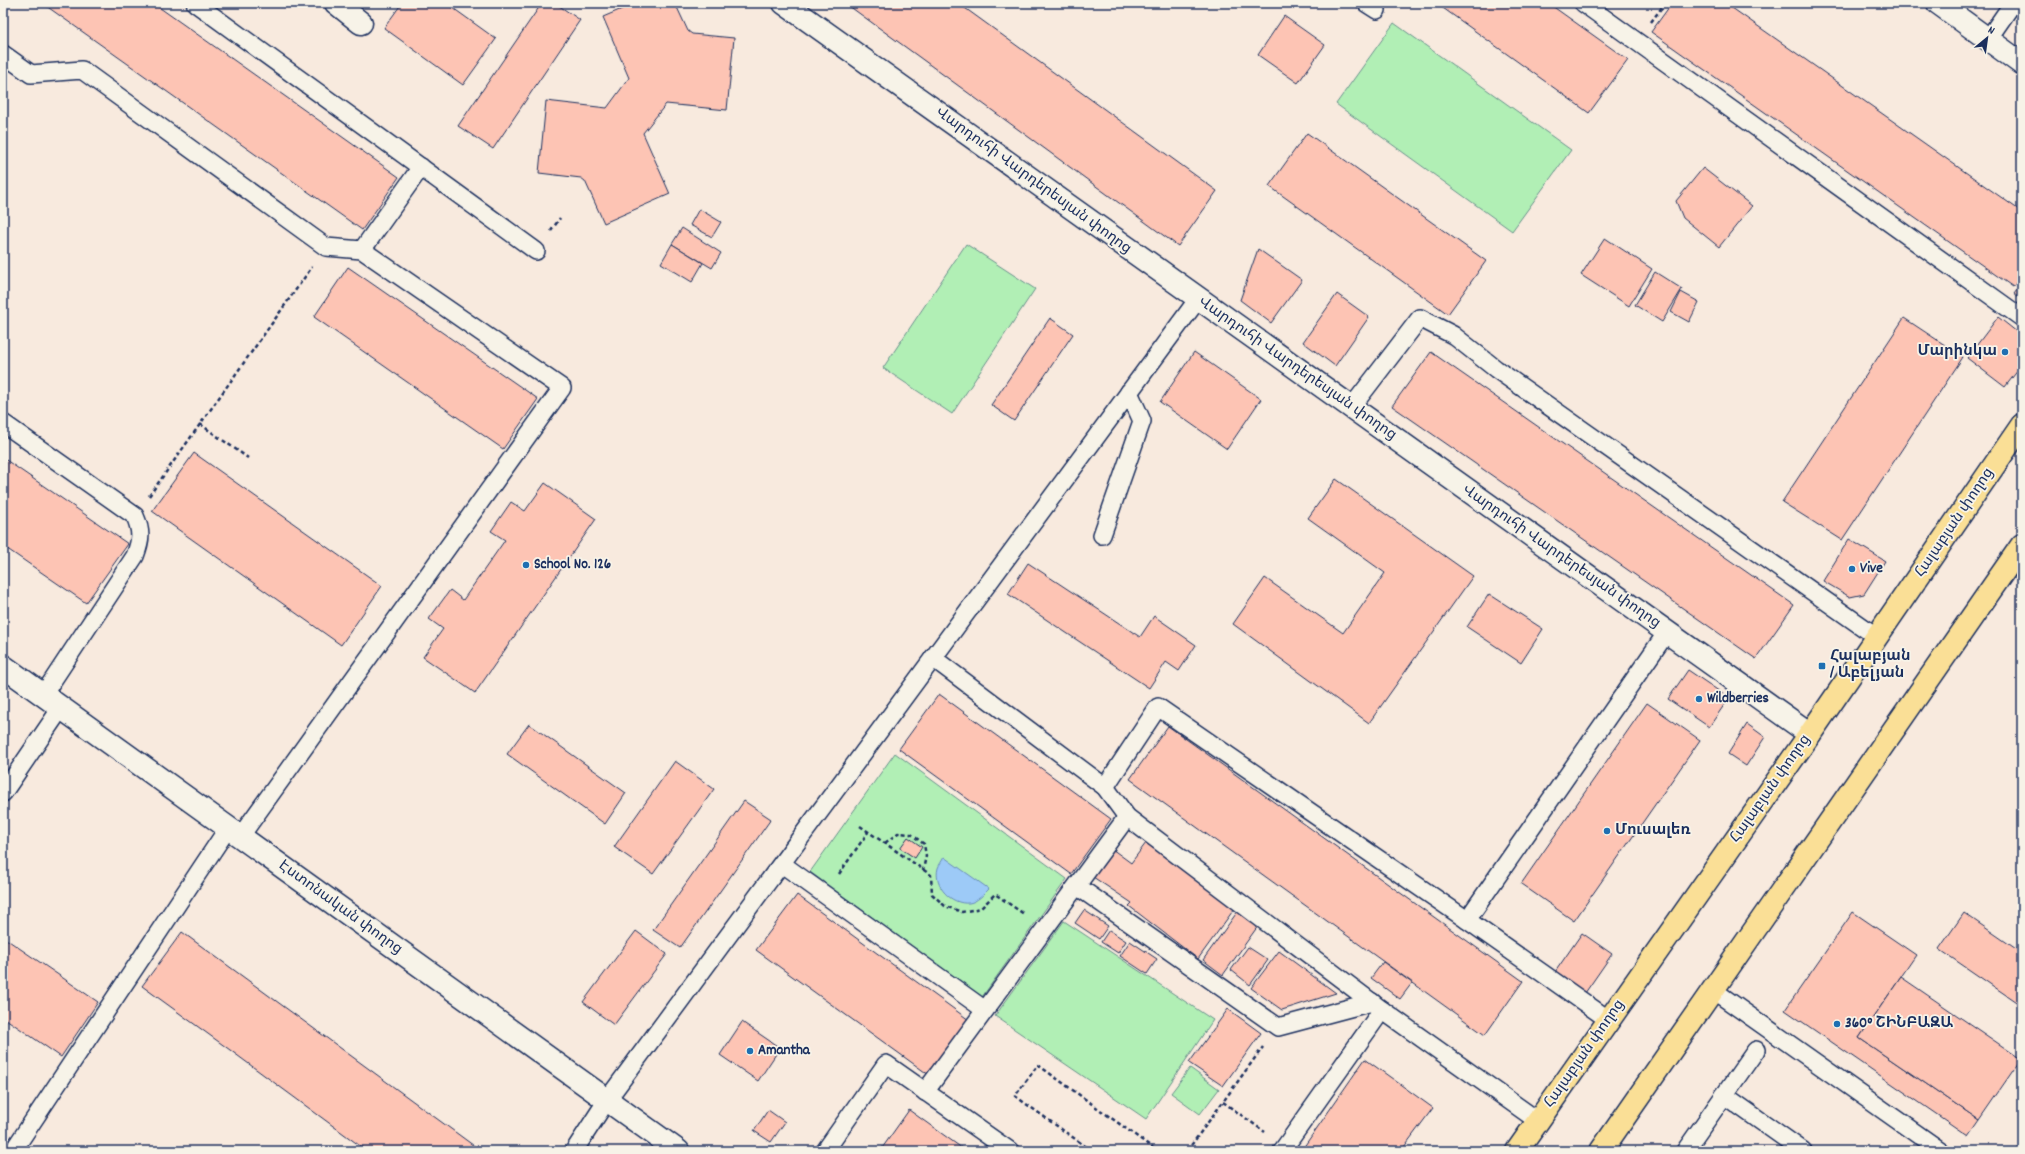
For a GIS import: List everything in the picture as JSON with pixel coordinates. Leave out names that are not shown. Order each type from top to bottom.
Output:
[{"type":"main road","name":"Հալաբյան փողոց","points":[[1517,1151],[1810,734],[2022,425]]},
{"type":"main road","points":[[1601,1151],[2022,545]]},
{"type":"street","points":[[336,3],[361,23]]},
{"type":"street","name":"Վարդուհի Վարդերեսյան փողոց","points":[[784,3],[1810,734]]},
{"type":"street","points":[[1938,3],[2022,64]]},
{"type":"street","name":"Էստոնական փողոց","points":[[3,666],[678,1151]]},
{"type":"lane","points":[[195,3],[536,251]]},
{"type":"lane","points":[[1583,3],[2022,318]]},
{"type":"lane","points":[[1988,39],[2013,3]]},
{"type":"lane","points":[[3,54],[31,74],[82,70],[326,247],[362,250],[562,388],[234,832],[13,1151]]},
{"type":"lane","points":[[362,250],[421,167]]},
{"type":"lane","points":[[574,1151],[607,1100],[1198,298]]},
{"type":"lane","points":[[1351,408],[1420,318],[1453,334],[1496,369],[1877,637]]},
{"type":"lane","points":[[1102,535],[1142,420],[1129,392]]},
{"type":"lane","points":[[3,423],[135,516],[140,528],[139,544],[135,556],[43,695]]},
{"type":"lane","points":[[1468,920],[1667,632]]},
{"type":"lane","points":[[933,658],[1105,787],[1127,817],[1377,1006],[1538,1121]]},
{"type":"lane","points":[[1105,787],[1158,707],[1468,920],[1609,1020]]},
{"type":"lane","points":[[3,793],[61,708]]},
{"type":"lane","points":[[925,1092],[1127,817]]},
{"type":"lane","points":[[782,864],[985,1010]]},
{"type":"lane","points":[[1077,886],[1278,1027],[1377,1006]]},
{"type":"lane","points":[[1713,990],[1941,1151]]},
{"type":"lane","points":[[1284,1149],[1377,1006]]},
{"type":"lane","points":[[1685,1151],[1756,1050]]},
{"type":"lane","points":[[825,1151],[886,1064],[1010,1151]]},
{"type":"lane","points":[[1724,1095],[1802,1151]]},
{"type":"path","points":[[135,516],[326,247]]},
{"type":"path","points":[[200,424],[248,458]]},
{"type":"path","points":[[860,826],[930,875],[932,894],[945,906],[962,912],[981,908],[995,894],[1046,929]]},
{"type":"path","points":[[824,894],[868,832]]},
{"type":"path","points":[[885,843],[898,833],[911,834],[924,844],[926,856],[923,870]]},
{"type":"path","points":[[1188,1151],[1278,1027]]},
{"type":"path","points":[[1092,1151],[1015,1096],[1038,1065],[1157,1151]]},
{"type":"path","points":[[1223,1102],[1284,1149]]},
{"type":"green space","points":[[1394,23],[1571,150],[1512,231],[1336,104]]},
{"type":"green space","points":[[966,244],[1035,289],[952,414],[883,368]]},
{"type":"green space","points":[[895,753],[1067,879],[982,997],[810,872]]},
{"type":"green space","points":[[1064,921],[1213,1020],[1146,1119],[995,1016]]},
{"type":"green space","points":[[1190,1068],[1219,1089],[1200,1114],[1171,1093]]},
{"type":"water","points":[[944,857],[989,889],[978,899],[969,903],[962,903],[950,898],[941,888],[937,875],[938,868]]},
{"type":"building","points":[[42,3],[153,3],[399,177],[362,230]]},
{"type":"building","points":[[402,3],[446,3],[496,39],[463,85],[384,28]]},
{"type":"building","points":[[542,3],[555,3],[580,20],[493,149],[458,126]]},
{"type":"building","points":[[636,3],[675,3],[688,31],[692,34],[734,38],[727,110],[666,104],[643,133],[670,194],[604,223],[585,181],[581,178],[539,173],[546,101],[607,108],[629,78],[603,17]]},
{"type":"building","points":[[845,3],[958,3],[1217,191],[1178,246]]},
{"type":"building","points":[[1436,3],[1548,3],[1628,60],[1589,113]]},
{"type":"building","points":[[1672,3],[1725,3],[2022,212],[2022,275],[2013,287],[1651,32]]},
{"type":"building","points":[[1284,16],[1325,45],[1298,83],[1258,55]]},
{"type":"building","points":[[1307,133],[1486,261],[1448,314],[1269,186]]},
{"type":"building","points":[[1703,168],[1752,206],[1719,247],[1683,218],[1676,201]]},
{"type":"building","points":[[699,209],[721,222],[712,237],[690,225]]},
{"type":"building","points":[[682,228],[721,253],[712,268],[672,244]]},
{"type":"building","points":[[1605,238],[1652,269],[1629,306],[1581,275]]},
{"type":"building","points":[[672,244],[703,263],[692,282],[661,263]]},
{"type":"building","points":[[1258,249],[1302,280],[1271,323],[1240,300]]},
{"type":"building","points":[[348,267],[538,399],[503,449],[314,317]]},
{"type":"building","points":[[1655,272],[1682,289],[1662,322],[1635,305]]},
{"type":"building","points":[[2022,283],[2022,300],[2014,294]]},
{"type":"building","points":[[1681,292],[1699,302],[1689,322],[1671,312]]},
{"type":"building","points":[[1337,294],[1369,317],[1335,366],[1303,342]]},
{"type":"building","points":[[1998,317],[2022,336],[2022,365],[2005,387],[1967,358]]},
{"type":"building","points":[[1050,318],[1073,334],[1014,421],[991,405]]},
{"type":"building","points":[[1904,318],[1963,357],[1842,540],[1782,502]]},
{"type":"building","points":[[1194,352],[1261,399],[1227,449],[1160,402]]},
{"type":"building","points":[[1431,352],[1794,605],[1756,659],[1392,406]]},
{"type":"building","points":[[194,453],[382,586],[341,645],[152,511]]},
{"type":"building","points":[[3,458],[128,544],[86,603],[3,546]]},
{"type":"building","points":[[1336,479],[1473,576],[1369,723],[1233,624],[1265,578],[1343,633],[1385,573],[1308,518]]},
{"type":"building","name":"School No. 126","points":[[545,483],[596,519],[475,693],[423,657],[443,629],[429,619],[450,590],[463,600],[505,540],[491,531],[511,502],[525,511]]},
{"type":"building","points":[[1849,539],[1885,561],[1864,594],[1850,597],[1823,581]]},
{"type":"building","points":[[1028,563],[1140,637],[1154,616],[1196,645],[1179,671],[1166,662],[1149,688],[1008,594]]},
{"type":"building","points":[[1489,594],[1543,629],[1521,663],[1467,627]]},
{"type":"building","name":"Wildberries","points":[[1688,670],[1729,698],[1709,727],[1668,699]]},
{"type":"building","points":[[939,694],[1111,819],[1071,874],[899,749]]},
{"type":"building","points":[[1647,703],[1700,740],[1574,921],[1521,884]]},
{"type":"building","points":[[529,724],[626,793],[605,824],[507,754]]},
{"type":"building","points":[[1747,724],[1765,737],[1746,766],[1728,754]]},
{"type":"building","points":[[1168,726],[1523,981],[1485,1035],[1130,779]]},
{"type":"building","points":[[675,761],[714,789],[653,874],[614,847]]},
{"type":"building","points":[[744,801],[771,819],[680,948],[653,930]]},
{"type":"building","points":[[908,837],[922,847],[915,858],[900,848]]},
{"type":"building","points":[[1146,843],[1235,908],[1198,959],[1129,906],[1132,903],[1093,877],[1112,849],[1131,863]]},
{"type":"building","points":[[797,895],[969,1020],[929,1075],[756,950]]},
{"type":"building","points":[[1084,910],[1108,926],[1099,939],[1075,923]]},
{"type":"building","points":[[1238,911],[1258,926],[1223,975],[1203,960]]},
{"type":"building","name":"360° ՇԻՆԲԱԶԱ","points":[[1853,912],[1916,955],[1859,1038],[1979,1120],[1968,1136],[1785,1010]]},
{"type":"building","points":[[1964,913],[2022,953],[2022,1006],[1939,949]]},
{"type":"building","points":[[1109,930],[1126,941],[1118,953],[1101,942]]},
{"type":"building","points":[[636,931],[667,954],[614,1025],[583,1002]]},
{"type":"building","points":[[182,932],[481,1151],[367,1151],[142,986]]},
{"type":"building","points":[[1582,933],[1612,954],[1585,993],[1555,972]]},
{"type":"building","points":[[3,937],[98,1002],[61,1057],[3,1017]]},
{"type":"building","points":[[1130,941],[1157,959],[1147,974],[1120,956]]},
{"type":"building","points":[[1248,947],[1268,960],[1250,985],[1231,970]]},
{"type":"building","points":[[1279,951],[1336,993],[1282,1010],[1251,988]]},
{"type":"building","points":[[1383,962],[1412,983],[1400,999],[1371,978]]},
{"type":"building","points":[[1901,977],[2021,1059],[1979,1120],[1859,1038]]},
{"type":"building","points":[[1228,1009],[1261,1033],[1223,1086],[1189,1063]]},
{"type":"building","name":"Amantha","points":[[742,1022],[780,1048],[758,1081],[720,1055]]},
{"type":"building","points":[[1365,1059],[1433,1108],[1401,1151],[1301,1151]]},
{"type":"building","points":[[768,1110],[785,1122],[771,1142],[754,1131]]},
{"type":"building","points":[[909,1110],[966,1151],[880,1151]]},
{"type":"place","name":"Մարինկա","points":[[2005,352]]},
{"type":"place","name":"School No. 126","points":[[526,565]]},
{"type":"place","name":"Vive","points":[[1852,569]]},
{"type":"place","name":"Հալաբյան / Աբելյան","points":[[1822,666]]},
{"type":"place","name":"Wildberries","points":[[1699,699]]},
{"type":"place","name":"Մուսալեռ","points":[[1607,831]]},
{"type":"place","name":"360° ՇԻՆԲԱԶԱ","points":[[1837,1024]]},
{"type":"place","name":"Amantha","points":[[750,1051]]}]
